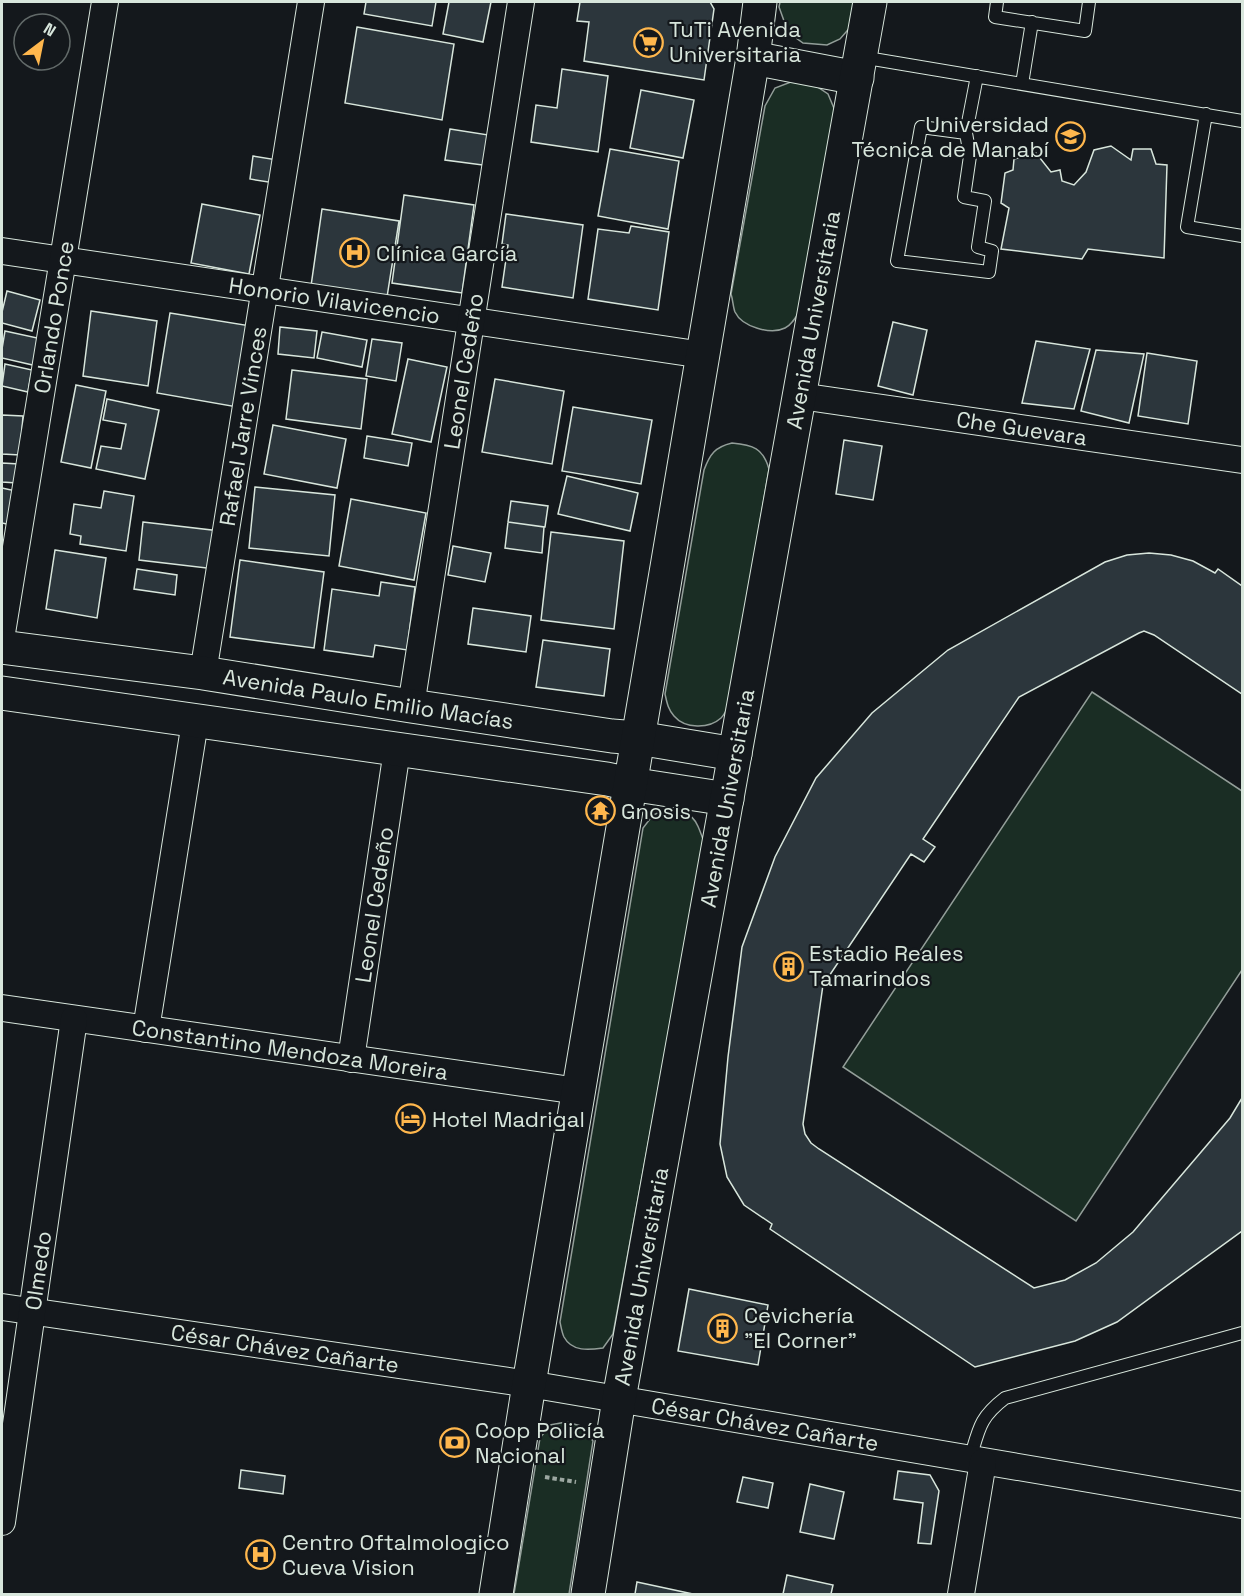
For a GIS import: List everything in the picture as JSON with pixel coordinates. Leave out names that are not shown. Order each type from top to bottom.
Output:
[{"type":"main road","points":[[496,1594],[578,1091],[625,737],[703,355],[753,58],[760,2]]},
{"type":"main road","name":"Avenida Universitaria","points":[[588,1594],[619,1400],[870,2]]},
{"type":"main road","points":[[753,58],[859,67]]},
{"type":"main road","name":"Avenida Paulo Emilio Macías","points":[[2,647],[203,673],[735,754]]},
{"type":"main road","name":"Avenida Paulo Emilio Macías","points":[[2,693],[727,799]]},
{"type":"street","name":"Orlando Ponce","points":[[2,633],[105,2]]},
{"type":"street","name":"Rafael Jarre Vinces","points":[[203,673],[310,2]]},
{"type":"street","name":"Leonel Cedeño","points":[[411,706],[521,2]]},
{"type":"street","name":"Honorio Vilavicencio","points":[[2,251],[703,355]]},
{"type":"street","name":"Che Guevara","points":[[800,396],[1242,460]]},
{"type":"street","points":[[146,1029],[195,722]]},
{"type":"street","name":"Leonel Cedeño","points":[[351,1059],[397,750]]},
{"type":"street","name":"Constantino Mendoza Moreira","points":[[2,1008],[578,1091]]},
{"type":"street","name":"Olmedo","points":[[2,1522],[74,1018]]},
{"type":"street","name":"César Chávez Cañarte","points":[[2,1307],[529,1384],[1242,1505]]},
{"type":"street","points":[[961,1594],[976,1460]]},
{"type":"lane","points":[[997,2],[995,17],[1084,31],[1089,2]]},
{"type":"lane","points":[[1022,84],[1032,22]]},
{"type":"lane","points":[[859,67],[977,76],[1242,121]]},
{"type":"lane","points":[[966,133],[921,127],[897,261],[989,272],[992,251],[978,247],[985,201],[964,197],[970,156],[966,133],[977,76]]},
{"type":"lane","points":[[1206,114],[1187,227],[1242,236]]},
{"type":"lane","points":[[976,1460],[980,1425],[990,1409],[1005,1398],[1242,1332]]},
{"type":"path","points":[[515,1472],[605,1487]]},
{"type":"green space","points":[[780,2],[858,2],[854,23],[840,39],[827,45],[803,43],[788,32],[779,7]]},
{"type":"green space","points":[[796,80],[813,84],[828,94],[836,113],[802,307],[788,326],[772,331],[750,326],[744,322],[734,310],[731,294],[765,106],[775,88]]},
{"type":"green space","points":[[732,443],[756,449],[764,456],[769,469],[729,705],[716,722],[697,726],[684,723],[674,716],[665,694],[704,470],[714,452]]},
{"type":"green space","points":[[1092,692],[1242,791],[1242,970],[1076,1221],[843,1067]]},
{"type":"green space","points":[[667,809],[683,812],[692,818],[704,842],[613,1334],[603,1348],[581,1349],[567,1342],[560,1322],[643,828],[653,815]]},
{"type":"green space","points":[[566,1422],[581,1426],[593,1441],[569,1594],[514,1594],[540,1438],[550,1425]]},
{"type":"building","points":[[366,2],[436,2],[432,26],[364,14]]},
{"type":"building","points":[[449,2],[491,2],[483,42],[443,34]]},
{"type":"building","name":"TuTi Avenida Universitaria","points":[[580,2],[710,2],[714,9],[704,80],[584,61],[589,22],[577,21]]},
{"type":"building","points":[[357,27],[454,44],[442,120],[345,103]]},
{"type":"building","points":[[562,69],[608,76],[598,152],[531,142],[536,105],[557,108]]},
{"type":"building","points":[[641,90],[694,100],[683,158],[630,148]]},
{"type":"building","points":[[450,129],[495,136],[490,166],[445,160]]},
{"type":"building","points":[[1111,146],[1131,160],[1133,149],[1151,149],[1156,164],[1167,165],[1164,258],[1088,249],[1082,259],[1001,249],[1009,208],[1001,203],[1005,173],[1013,170],[1014,159],[1036,153],[1051,172],[1060,170],[1062,181],[1074,185],[1086,172],[1094,150]]},
{"type":"building","points":[[610,149],[679,161],[668,229],[598,216]]},
{"type":"building","points":[[253,156],[284,161],[281,184],[250,179]]},
{"type":"building","points":[[404,195],[474,205],[462,293],[392,283]]},
{"type":"building","points":[[202,204],[260,215],[249,274],[191,263]]},
{"type":"building","name":"Clínica García","points":[[322,209],[399,221],[387,297],[311,286]]},
{"type":"building","points":[[506,214],[583,225],[573,298],[502,287],[508,245],[502,244]]},
{"type":"building","points":[[631,226],[669,232],[658,310],[588,299],[598,229],[629,233]]},
{"type":"building","points":[[7,291],[40,300],[32,331],[2,323]]},
{"type":"building","points":[[91,311],[157,321],[148,386],[83,376]]},
{"type":"building","points":[[170,313],[251,326],[237,407],[157,393]]},
{"type":"building","points":[[893,322],[927,330],[913,395],[878,386]]},
{"type":"building","points":[[280,327],[317,331],[314,358],[278,354]]},
{"type":"building","points":[[5,331],[42,339],[37,366],[2,358]]},
{"type":"building","points":[[322,332],[367,340],[362,367],[317,358]]},
{"type":"building","points":[[372,339],[402,343],[396,381],[366,376]]},
{"type":"building","points":[[1036,341],[1090,349],[1074,409],[1022,403]]},
{"type":"building","points":[[1096,350],[1144,354],[1129,423],[1081,411]]},
{"type":"building","points":[[1147,353],[1197,361],[1188,424],[1138,416]]},
{"type":"building","points":[[408,359],[447,367],[431,442],[392,434]]},
{"type":"building","points":[[5,364],[32,370],[28,392],[2,386]]},
{"type":"building","points":[[292,370],[367,379],[361,429],[286,419]]},
{"type":"building","points":[[495,379],[564,391],[552,464],[482,452]]},
{"type":"building","points":[[76,385],[106,391],[91,468],[61,462]]},
{"type":"building","points":[[107,399],[159,410],[145,479],[96,469],[101,446],[121,449],[126,424],[103,420]]},
{"type":"building","points":[[573,407],[652,420],[641,484],[562,471]]},
{"type":"building","points":[[2,415],[23,416],[20,455],[2,454]]},
{"type":"building","points":[[273,425],[346,439],[337,488],[264,474]]},
{"type":"building","points":[[367,436],[412,443],[408,466],[364,458]]},
{"type":"building","points":[[844,440],[882,446],[873,500],[836,494]]},
{"type":"building","points":[[2,463],[19,464],[17,483],[2,482]]},
{"type":"building","points":[[567,476],[638,493],[630,531],[558,514]]},
{"type":"building","points":[[255,487],[335,495],[329,556],[249,548]]},
{"type":"building","points":[[2,488],[16,491],[11,525],[2,523]]},
{"type":"building","points":[[104,491],[134,496],[126,551],[80,544],[81,536],[70,534],[74,504],[101,508]]},
{"type":"building","points":[[351,499],[426,513],[414,580],[339,566]]},
{"type":"building","points":[[511,501],[548,506],[545,527],[508,522]]},
{"type":"building","points":[[143,522],[220,531],[215,569],[139,560]]},
{"type":"building","points":[[508,522],[544,527],[542,553],[505,548]]},
{"type":"building","points":[[551,532],[624,541],[614,629],[541,620]]},
{"type":"building","points":[[453,546],[491,553],[485,582],[448,575]]},
{"type":"building","points":[[55,550],[106,558],[97,618],[46,609]]},
{"type":"building","name":"Estadio Reales Tamarindos","points":[[1149,553],[1171,555],[1193,561],[1215,573],[1218,569],[1242,586],[1242,694],[1154,635],[1144,631],[1019,697],[923,839],[935,847],[924,862],[911,854],[823,985],[803,1124],[805,1134],[819,1149],[1034,1288],[1065,1280],[1096,1263],[1133,1232],[1230,1118],[1242,1098],[1242,1231],[1117,1322],[1075,1341],[975,1367],[770,1229],[772,1224],[744,1205],[727,1177],[720,1144],[742,947],[775,857],[816,778],[872,713],[948,650],[1105,562],[1127,555]]},
{"type":"building","points":[[240,560],[324,572],[314,648],[230,637]]},
{"type":"building","points":[[137,569],[177,575],[175,595],[134,589]]},
{"type":"building","points":[[381,582],[415,587],[407,650],[375,645],[373,657],[324,650],[332,589],[379,596]]},
{"type":"building","points":[[473,608],[531,616],[526,652],[468,644]]},
{"type":"building","points":[[543,640],[610,649],[604,696],[536,687]]},
{"type":"building","name":"Cevichería \"El Corner\"","points":[[689,1289],[768,1305],[758,1365],[678,1351]]},
{"type":"building","points":[[241,1470],[285,1476],[283,1494],[239,1488]]},
{"type":"building","points":[[898,1471],[930,1475],[939,1491],[931,1544],[918,1543],[923,1503],[894,1499]]},
{"type":"building","points":[[743,1477],[773,1483],[768,1508],[737,1502]]},
{"type":"building","points":[[810,1484],[844,1492],[834,1539],[800,1532]]},
{"type":"building","points":[[787,1575],[833,1585],[831,1594],[783,1594]]},
{"type":"building","points":[[637,1582],[693,1594],[635,1594]]},
{"type":"place","name":"TuTi Avenida Universitaria","points":[[648,42]]},
{"type":"place","name":"Universidad Técnica de Manabí","points":[[1070,137]]},
{"type":"place","name":"Clínica García","points":[[355,253]]},
{"type":"place","name":"Gnosis","points":[[600,811]]},
{"type":"place","name":"Estadio Reales Tamarindos","points":[[788,966]]},
{"type":"place","name":"Hotel Madrigal","points":[[411,1119]]},
{"type":"place","name":"Cevichería \"El Corner\"","points":[[723,1328]]},
{"type":"place","name":"Coop Policía Nacional","points":[[454,1443]]},
{"type":"place","name":"Centro Oftalmologico Cueva Vision","points":[[261,1555]]}]
